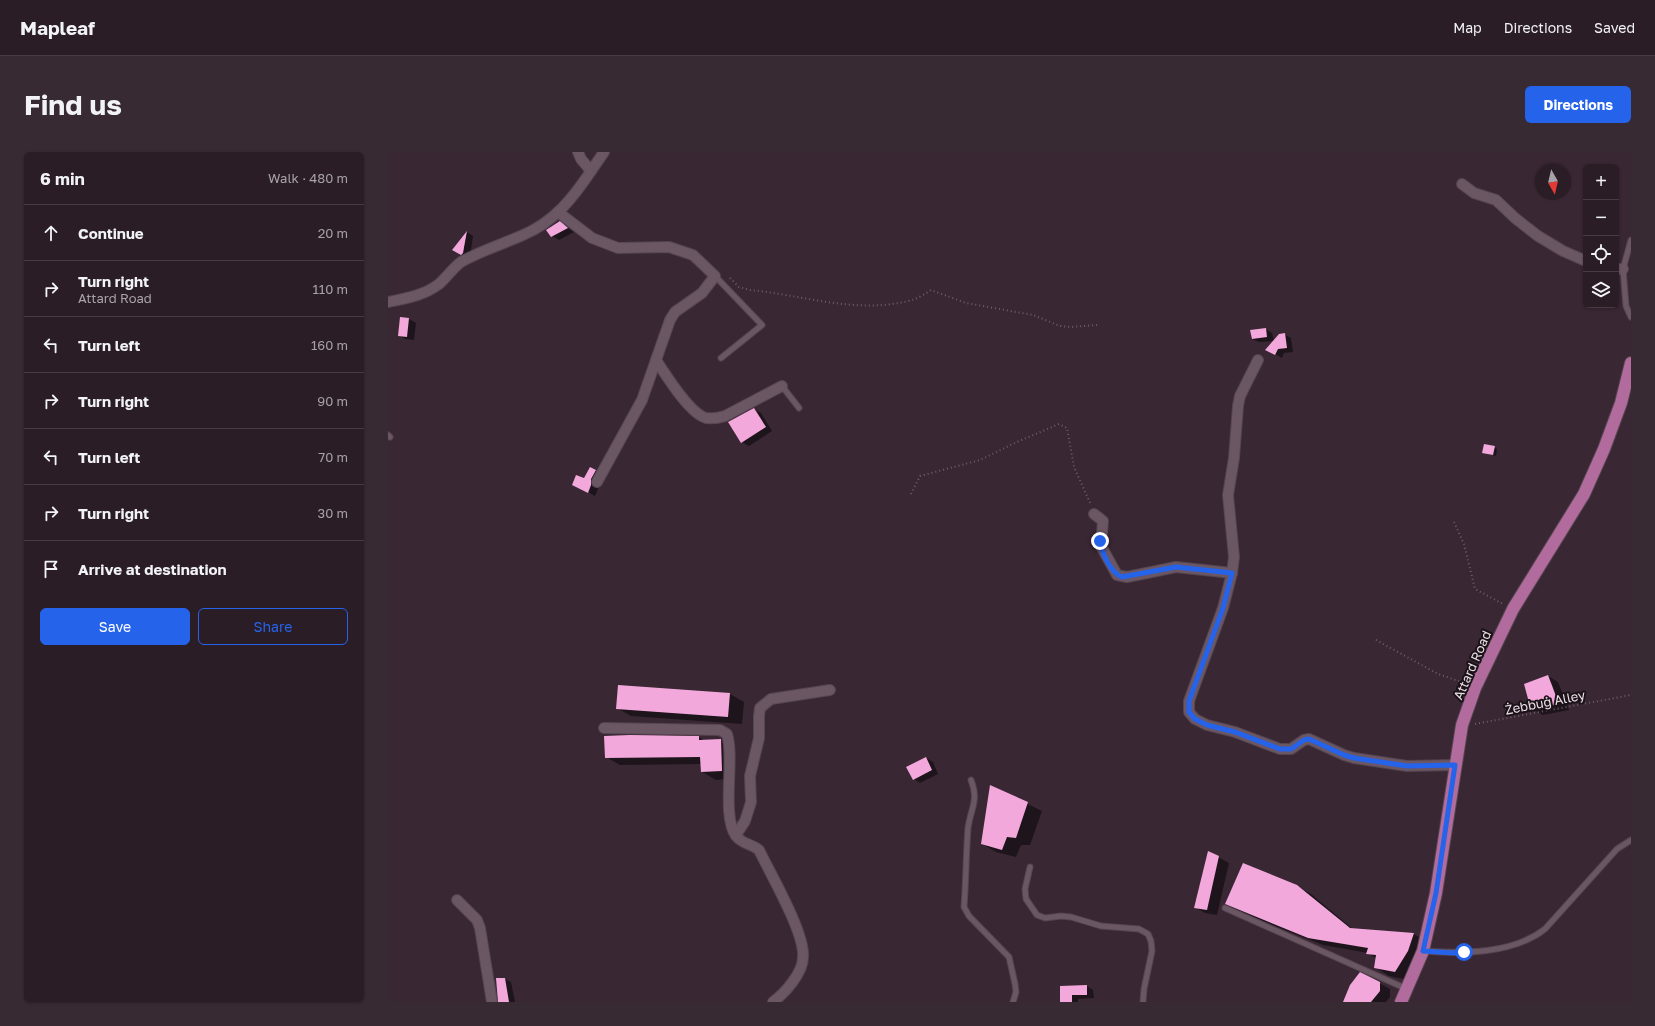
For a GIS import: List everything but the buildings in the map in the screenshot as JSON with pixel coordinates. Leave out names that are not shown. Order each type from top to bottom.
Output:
[{"type":"main road","name":"Attard Road","points":[[1401,1002],[1423,951],[1436,893],[1462,725],[1475,688],[1513,609],[1584,494],[1622,403],[1631,363]]},
{"type":"street","points":[[578,152],[581,159],[591,171]]},
{"type":"street","points":[[388,302],[425,294],[440,283],[460,263],[538,228],[569,203],[604,152]]},
{"type":"street","points":[[1462,184],[1474,193],[1496,200],[1515,218],[1538,236],[1563,251],[1583,260]]},
{"type":"street","points":[[558,212],[592,238],[618,248],[670,247],[693,255],[715,276],[702,293],[675,312],[670,320],[642,400],[597,482]]},
{"type":"street","points":[[656,360],[679,394],[705,418],[715,419],[725,416],[782,386]]},
{"type":"street","points":[[1258,360],[1238,401],[1234,462],[1228,495],[1234,557],[1232,573],[1223,608],[1189,701],[1189,712],[1191,716],[1207,725],[1235,732],[1280,749],[1291,749],[1304,740],[1309,739],[1354,758],[1407,766],[1455,765]]},
{"type":"street","points":[[1094,514],[1103,521],[1101,546],[1117,575],[1127,577],[1176,567],[1232,573]]},
{"type":"street","points":[[736,835],[745,821],[751,802],[750,776],[759,738],[758,716],[760,708],[771,699],[830,690]]},
{"type":"street","points":[[604,728],[724,731],[728,738],[730,814],[732,828],[736,835],[745,843],[753,845],[759,850],[797,929],[802,944],[804,958],[799,970],[785,990],[773,1002]]},
{"type":"street","points":[[457,900],[477,920],[480,928],[492,1002]]},
{"type":"lane","points":[[1631,240],[1619,269],[1626,306],[1631,317]]},
{"type":"lane","points":[[715,276],[762,325],[721,358]]},
{"type":"lane","points":[[782,386],[799,408]]},
{"type":"lane","points":[[971,780],[975,790],[976,799],[968,829],[964,907],[969,916],[1009,957],[1016,992],[1013,1002]]},
{"type":"lane","points":[[1423,951],[1459,953],[1506,947],[1534,938],[1545,929],[1617,849],[1631,840]]},
{"type":"lane","points":[[1030,866],[1025,889],[1026,899],[1037,915],[1045,918],[1061,916],[1071,917],[1101,926],[1139,929],[1148,934],[1152,941],[1152,951],[1144,989],[1144,1002]]},
{"type":"lane","points":[[1225,908],[1406,989]]},
{"type":"path","points":[[715,276],[727,276],[739,287],[750,290],[845,304],[863,305],[913,300],[931,290],[966,303],[1033,315],[1060,326],[1071,327],[1097,325]]},
{"type":"path","points":[[911,494],[920,476],[980,460],[1059,424],[1067,428],[1074,467],[1094,514]]},
{"type":"path","points":[[1454,522],[1464,544],[1475,589],[1513,609]]},
{"type":"path","points":[[1376,640],[1438,674],[1475,688]]},
{"type":"path","name":"Żebbuġ Alley","points":[[1462,725],[1631,695]]},
{"type":"route","points":[[1100,541],[1102,550],[1114,572],[1122,577],[1171,567],[1232,573],[1223,608],[1189,701],[1189,712],[1195,719],[1215,728],[1235,732],[1285,750],[1296,747],[1304,740],[1309,739],[1354,758],[1419,767],[1455,765],[1436,893],[1423,951],[1454,953],[1464,952]]}]
